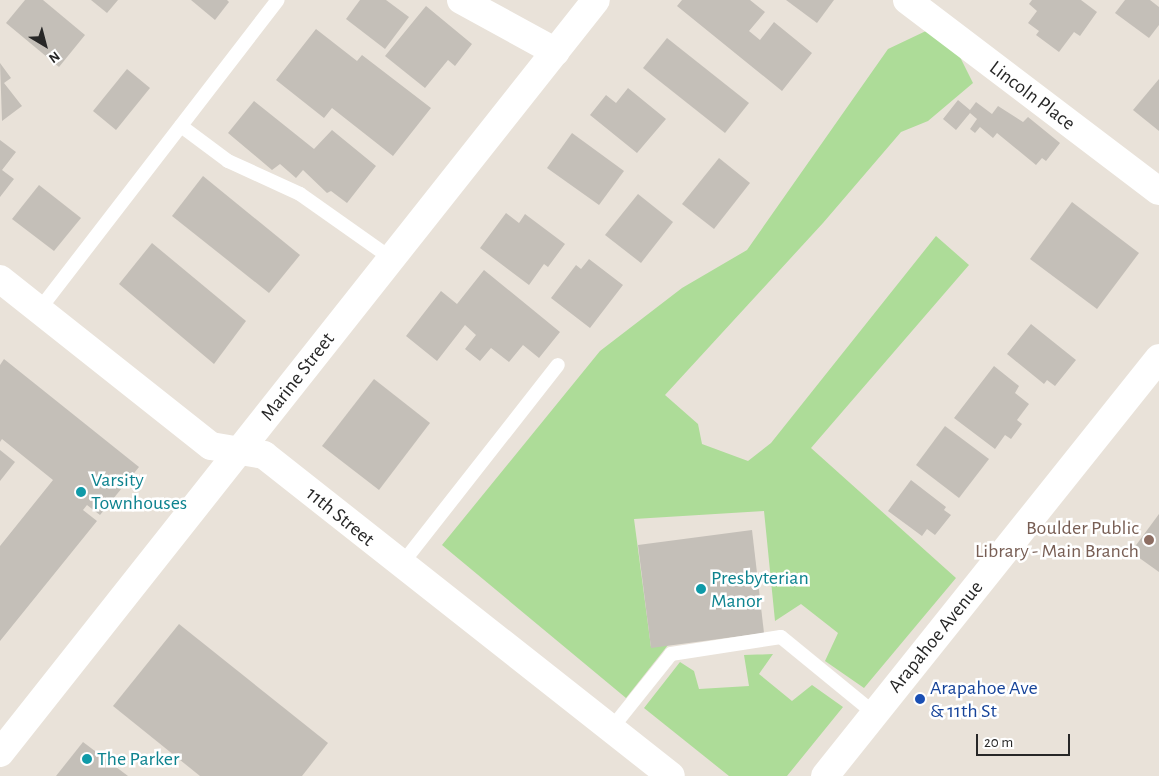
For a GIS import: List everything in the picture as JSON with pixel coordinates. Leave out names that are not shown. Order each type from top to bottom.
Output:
[{"type":"street","points":[[461,0],[556,52]]},
{"type":"street","name":"Marine Street","points":[[0,753],[596,0]]},
{"type":"street","name":"Lincoln Place","points":[[911,1],[1159,191]]},
{"type":"street","name":"11th Street","points":[[0,279],[211,446],[264,455],[401,565],[671,776]]},
{"type":"street","name":"Arapahoe Avenue","points":[[825,776],[1159,358]]},
{"type":"lane","points":[[39,310],[278,0]]},
{"type":"lane","points":[[181,126],[228,161],[300,194],[392,259]]},
{"type":"lane","points":[[401,565],[558,365]]},
{"type":"lane","points":[[611,729],[670,654],[781,637],[875,714]]},
{"type":"green space","points":[[928,30],[948,33],[973,83],[928,121],[901,132],[823,223],[665,395],[698,424],[702,444],[748,461],[771,443],[936,236],[969,265],[811,448],[956,578],[864,688],[825,661],[838,633],[801,604],[775,621],[764,511],[634,519],[651,647],[668,645],[626,698],[442,545],[600,351],[682,288],[747,250],[888,49]]},
{"type":"green space","points":[[773,654],[759,674],[792,701],[812,685],[843,707],[787,776],[729,776],[644,708],[680,662],[694,671],[699,689],[749,686],[744,655]]},
{"type":"building","points":[[25,0],[43,0],[85,35],[59,67],[6,23]]},
{"type":"building","points":[[91,0],[118,0],[107,13]]},
{"type":"building","points":[[191,0],[227,0],[229,2],[215,20]]},
{"type":"building","points":[[360,0],[386,0],[409,17],[385,49],[346,19]]},
{"type":"building","points":[[682,0],[750,0],[765,12],[749,31],[760,40],[774,22],[812,53],[782,91],[677,6]]},
{"type":"building","points":[[786,0],[834,0],[817,23]]},
{"type":"building","points":[[1032,0],[1081,0],[1097,12],[1080,36],[1074,32],[1059,52],[1036,35],[1039,31],[1028,23],[1037,11],[1029,4]]},
{"type":"building","points":[[1125,0],[1150,0],[1159,7],[1159,25],[1149,38],[1115,13]]},
{"type":"building","points":[[426,6],[472,44],[455,66],[448,60],[425,88],[385,56]]},
{"type":"building","points":[[316,29],[357,61],[362,55],[431,108],[393,156],[332,108],[324,118],[276,80]]},
{"type":"building","points":[[667,38],[749,103],[725,133],[643,68]]},
{"type":"building","points":[[0,63],[11,78],[4,83],[22,106],[2,121]]},
{"type":"building","points":[[127,69],[150,88],[116,130],[93,111]]},
{"type":"building","points":[[1159,79],[1159,131],[1133,110]]},
{"type":"building","points":[[628,88],[666,119],[637,153],[590,115],[606,95],[616,103]]},
{"type":"building","points":[[958,100],[970,110],[976,102],[992,114],[998,106],[1023,122],[1028,117],[1060,143],[1046,161],[1042,158],[1036,165],[997,133],[993,138],[980,127],[975,133],[970,129],[977,119],[970,113],[956,130],[943,119]]},
{"type":"building","points":[[254,101],[314,149],[332,130],[376,166],[347,203],[331,191],[327,193],[303,170],[296,178],[280,164],[272,170],[228,133]]},
{"type":"building","points":[[572,133],[624,171],[599,205],[547,168]]},
{"type":"building","points":[[0,140],[16,152],[2,170],[14,179],[0,197]]},
{"type":"building","points":[[719,158],[750,183],[714,229],[682,204]]},
{"type":"building","points":[[203,176],[300,255],[269,293],[172,216]]},
{"type":"building","points":[[39,185],[81,218],[54,251],[12,219]]},
{"type":"building","points":[[638,194],[673,222],[641,263],[605,235]]},
{"type":"building","points":[[1072,202],[1139,253],[1097,309],[1030,259]]},
{"type":"building","points":[[506,213],[519,223],[525,214],[565,244],[548,267],[544,264],[529,285],[480,248]]},
{"type":"building","points":[[152,243],[246,321],[214,364],[119,284]]},
{"type":"building","points":[[589,259],[623,285],[590,328],[551,298],[576,265],[581,269]]},
{"type":"building","points":[[484,270],[560,332],[539,358],[523,345],[509,362],[491,348],[480,361],[465,349],[476,335],[465,325],[437,361],[406,336],[441,291],[457,304]]},
{"type":"building","points":[[1031,324],[1076,360],[1055,386],[1047,380],[1044,384],[1007,354]]},
{"type":"building","name":"Varsity Townhouses","points":[[4,359],[139,467],[100,515],[87,505],[83,510],[97,521],[0,641],[0,546],[53,480],[2,439],[0,442],[0,365]]},
{"type":"building","points":[[994,366],[1019,386],[1015,393],[1029,404],[1017,420],[1022,424],[1011,439],[1005,435],[995,449],[954,418]]},
{"type":"building","points":[[374,379],[430,423],[379,490],[322,446]]},
{"type":"building","points":[[945,426],[989,459],[959,498],[916,465]]},
{"type":"building","points":[[0,450],[15,462],[0,481]]},
{"type":"building","points":[[911,480],[946,507],[944,510],[951,515],[935,535],[927,529],[922,536],[888,511]]},
{"type":"building","name":"Boulder Public Library - Main Branch","points":[[1159,514],[1159,572],[1131,552]]},
{"type":"building","name":"Presbyterian Manor","points":[[752,530],[764,633],[651,648],[638,545]]},
{"type":"building","points":[[179,624],[328,743],[302,776],[200,776],[113,706]]},
{"type":"building","name":"The Parker","points":[[83,742],[128,776],[56,776]]},
{"type":"place","name":"Varsity Townhouses","points":[[81,492]]},
{"type":"place","name":"Boulder Public Library - Main Branch","points":[[1149,540]]},
{"type":"place","name":"Presbyterian Manor","points":[[701,589]]},
{"type":"place","name":"Arapahoe Ave & 11th St","points":[[920,699]]},
{"type":"place","name":"The Parker","points":[[87,759]]}]
